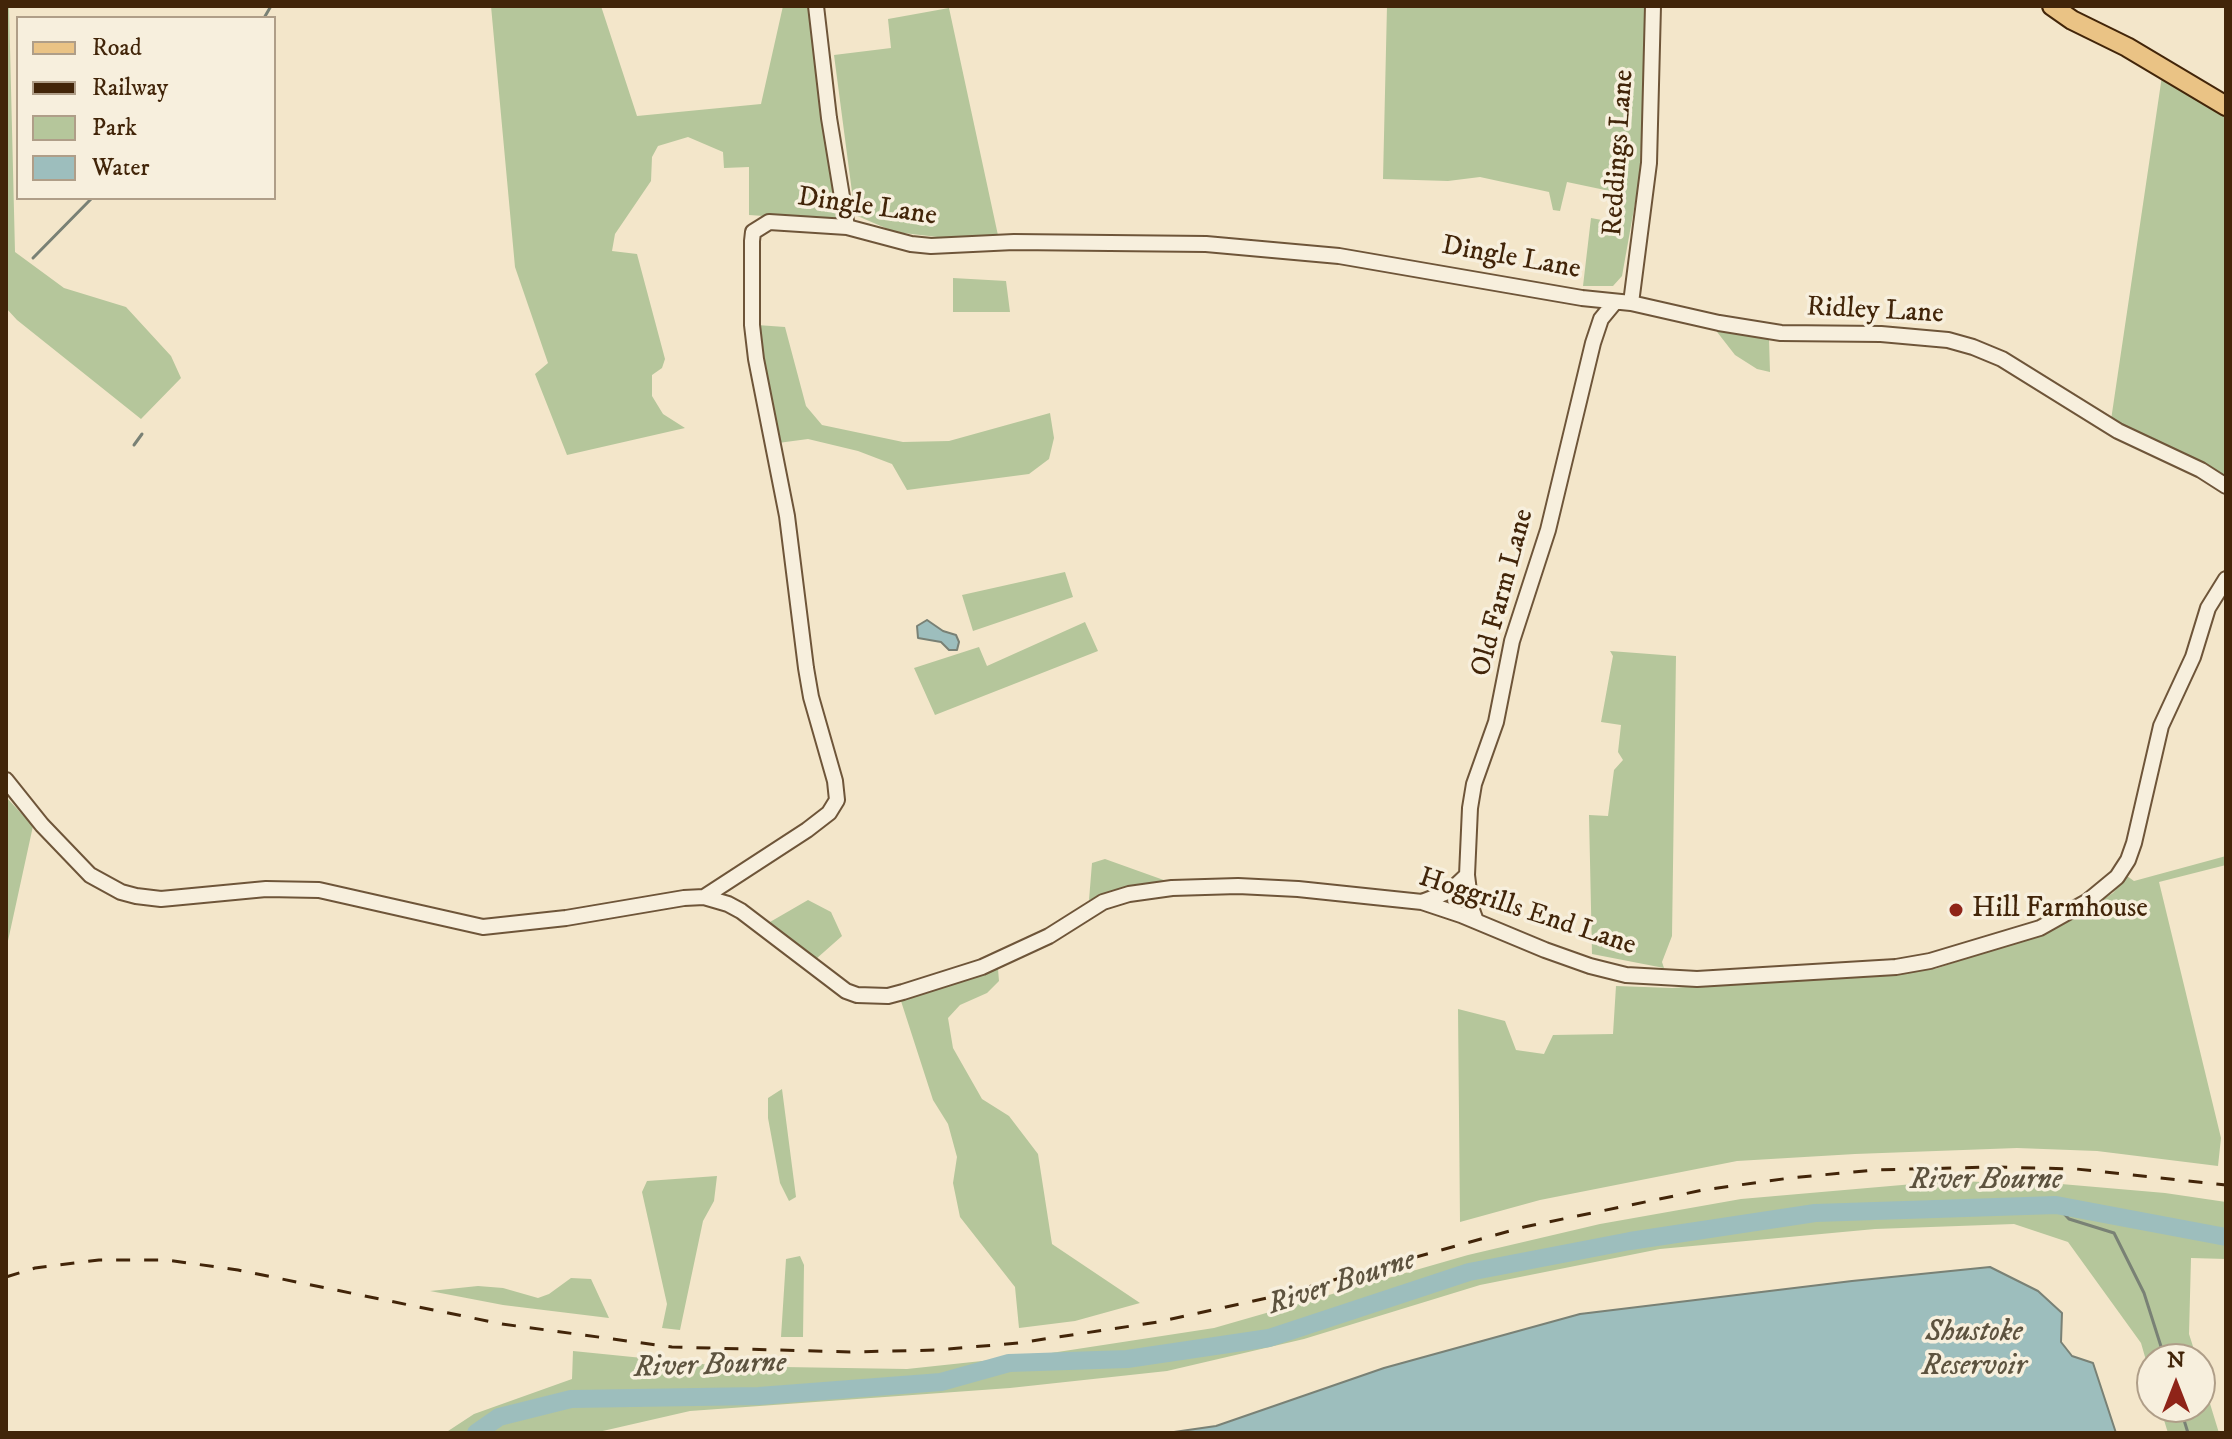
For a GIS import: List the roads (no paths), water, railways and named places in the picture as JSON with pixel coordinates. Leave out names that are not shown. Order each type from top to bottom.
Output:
[{"type":"main road","points":[[2052,6],[2226,106]]},
{"type":"street","points":[[816,6],[829,118],[847,227]]},
{"type":"street","name":"Reddings Lane","points":[[1631,303],[1649,163],[1653,6]]},
{"type":"street","name":"Dingle Lane","points":[[704,897],[820,821],[835,806],[838,795],[806,668],[787,516],[756,359],[752,313],[753,232],[769,222],[847,227],[911,244],[931,246],[1014,242],[1206,244],[1364,260],[1582,298],[1631,303]]},
{"type":"street","points":[[1582,298],[1599,325]]},
{"type":"street","name":"Old Farm Lane","points":[[1476,921],[1467,875],[1474,784],[1496,722],[1512,641],[1548,530],[1599,325],[1615,302]]},
{"type":"street","name":"Ridley Lane","points":[[1631,303],[1781,333],[1905,335],[1948,340],[1973,347],[2011,364],[2118,431],[2201,470],[2226,486]]},
{"type":"street","name":"Hoggrills End Lane","points":[[704,897],[728,904],[773,933],[846,991],[872,997],[925,987],[1009,956],[1049,936],[1103,902],[1129,894],[1172,888],[1258,886],[1422,902],[1611,972],[1655,978],[1697,979],[1916,965],[2040,928],[2072,912],[2102,892],[2117,877],[2128,860],[2137,833],[2161,726],[2193,657],[2208,608],[2226,579]]},
{"type":"street","points":[[6,780],[42,825],[90,875],[121,892],[147,899],[266,889],[319,890],[483,927],[704,897]]},
{"type":"street","points":[[1422,902],[1450,891],[1467,875]]},
{"type":"street","points":[[728,904],[733,876]]},
{"type":"water","points":[[927,620],[943,631],[956,635],[959,642],[957,650],[949,650],[941,642],[918,638],[917,626]]},
{"type":"water","name":"Shustoke Reservoir","points":[[1990,1267],[2038,1291],[2062,1313],[2061,1342],[2072,1356],[2093,1363],[2116,1433],[1167,1433],[1216,1426],[1384,1368],[1580,1314]]},
{"type":"waterway","points":[[265,16],[271,6]]},
{"type":"waterway","points":[[33,258],[90,200]]},
{"type":"waterway","points":[[134,445],[142,434]]},
{"type":"waterway","points":[[2056,1205],[2069,1219],[2114,1233],[2144,1293],[2160,1343]]},
{"type":"waterway","name":"River Bourne","points":[[476,1433],[499,1417],[571,1399],[759,1396],[941,1382],[1009,1363],[1127,1359],[1269,1338],[1469,1272],[1630,1241],[1815,1213],[2056,1205],[2226,1237]]},
{"type":"waterway","points":[[2185,1423],[2188,1433]]},
{"type":"railway","points":[[6,1277],[35,1268],[99,1260],[167,1260],[238,1270],[502,1324],[672,1347],[850,1352],[937,1350],[1018,1343],[1158,1322],[1272,1297],[1524,1227],[1703,1190],[1790,1178],[1874,1170],[1994,1167],[2076,1169],[2226,1185]]},
{"type":"place","name":"Hill Farmhouse","points":[[1956,910]]}]
